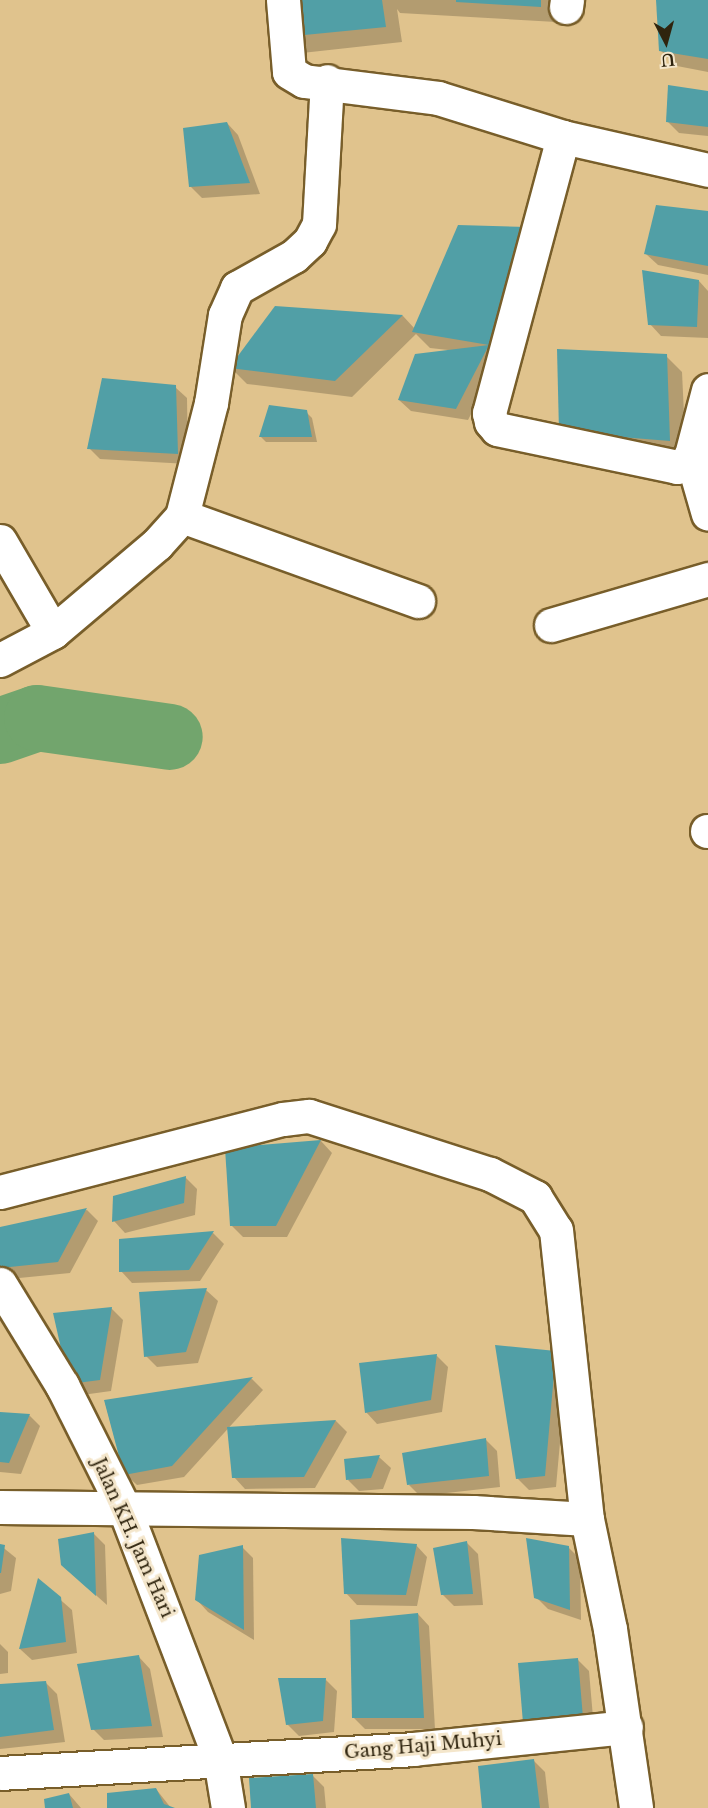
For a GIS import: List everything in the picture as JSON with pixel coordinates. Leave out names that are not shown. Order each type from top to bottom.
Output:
[{"type":"street","points":[[283,0],[289,72],[304,81],[327,81],[438,98],[563,137],[708,170]]},
{"type":"street","points":[[0,660],[53,632],[157,544],[182,516],[211,403],[225,315],[237,288],[294,256],[310,242],[319,224],[327,81]]},
{"type":"street","points":[[563,137],[489,413],[491,422],[496,429],[676,467],[684,465],[691,455],[708,390]]},
{"type":"street","points":[[691,455],[708,514]]},
{"type":"street","points":[[182,516],[418,601]]},
{"type":"street","points":[[0,541],[53,632]]},
{"type":"street","points":[[551,625],[708,579]]},
{"type":"street","points":[[0,1192],[283,1119],[309,1116],[490,1174],[536,1197],[556,1230],[587,1519],[626,1727],[636,1808]]},
{"type":"street","name":"Jalan KH. Jam Hari","points":[[0,1284],[62,1385],[125,1510],[220,1759],[228,1808]]},
{"type":"street","points":[[0,1507],[473,1512],[587,1519]]},
{"type":"street","name":"Gang Haji Muhyi","points":[[0,1773],[413,1749],[626,1727]]},
{"type":"building","points":[[290,0],[382,0],[386,27],[284,37]]},
{"type":"building","points":[[456,0],[541,0],[541,7],[456,2]]},
{"type":"building","points":[[656,0],[708,0],[708,59],[659,51]]},
{"type":"building","points":[[668,85],[708,91],[708,127],[666,122]]},
{"type":"building","points":[[227,122],[250,183],[189,187],[183,128]]},
{"type":"building","points":[[656,205],[708,211],[708,266],[644,254]]},
{"type":"building","points":[[458,225],[527,227],[489,345],[412,332]]},
{"type":"building","points":[[642,270],[699,280],[697,327],[648,325]]},
{"type":"building","points":[[275,306],[403,315],[335,381],[229,368]]},
{"type":"building","points":[[489,345],[456,409],[398,400],[415,354]]},
{"type":"building","points":[[557,349],[667,354],[670,441],[559,432]]},
{"type":"building","points":[[102,378],[176,385],[178,454],[87,449]]},
{"type":"building","points":[[269,405],[307,410],[312,437],[259,437]]},
{"type":"building","points":[[321,1140],[276,1226],[230,1226],[225,1148]]},
{"type":"building","points":[[186,1176],[184,1203],[112,1222],[113,1196]]},
{"type":"building","points":[[87,1208],[58,1262],[0,1268],[0,1227]]},
{"type":"building","points":[[214,1231],[189,1270],[119,1272],[119,1239]]},
{"type":"building","points":[[207,1288],[186,1352],[144,1357],[139,1292]]},
{"type":"building","points":[[112,1307],[100,1380],[69,1384],[53,1313]]},
{"type":"building","points":[[495,1345],[556,1351],[545,1476],[516,1479]]},
{"type":"building","points":[[437,1354],[431,1400],[365,1413],[359,1363]]},
{"type":"building","points":[[253,1377],[172,1466],[124,1475],[104,1400]]},
{"type":"building","points":[[0,1412],[30,1414],[9,1463],[0,1462]]},
{"type":"building","points":[[336,1420],[304,1477],[232,1478],[227,1427]]},
{"type":"building","points":[[486,1438],[489,1476],[407,1485],[402,1453]]},
{"type":"building","points":[[380,1455],[371,1478],[346,1480],[344,1459]]},
{"type":"building","points":[[94,1532],[96,1596],[61,1565],[58,1539]]},
{"type":"building","points":[[341,1538],[417,1544],[406,1595],[344,1594]]},
{"type":"building","points":[[526,1538],[569,1546],[570,1610],[534,1598]]},
{"type":"building","points":[[467,1541],[473,1594],[441,1595],[433,1548]]},
{"type":"building","points":[[0,1544],[5,1545],[1,1573],[0,1573]]},
{"type":"building","points":[[243,1545],[244,1630],[195,1600],[199,1555]]},
{"type":"building","points":[[38,1578],[61,1597],[66,1642],[19,1649]]},
{"type":"building","points":[[418,1613],[424,1718],[352,1718],[350,1620]]},
{"type":"building","points":[[139,1655],[152,1726],[91,1730],[77,1664]]},
{"type":"building","points":[[578,1658],[583,1718],[523,1723],[518,1663]]},
{"type":"building","points":[[278,1678],[326,1678],[323,1721],[286,1725]]},
{"type":"building","points":[[46,1681],[54,1730],[0,1737],[0,1684]]},
{"type":"building","points":[[534,1759],[540,1808],[482,1808],[478,1766]]},
{"type":"building","points":[[313,1774],[316,1808],[251,1808],[249,1778]]},
{"type":"building","points":[[156,1788],[164,1804],[175,1808],[107,1808],[107,1793]]},
{"type":"building","points":[[69,1793],[73,1808],[45,1808],[44,1799]]},
{"type":"waterway","points":[[0,731],[37,718],[170,737]]}]
